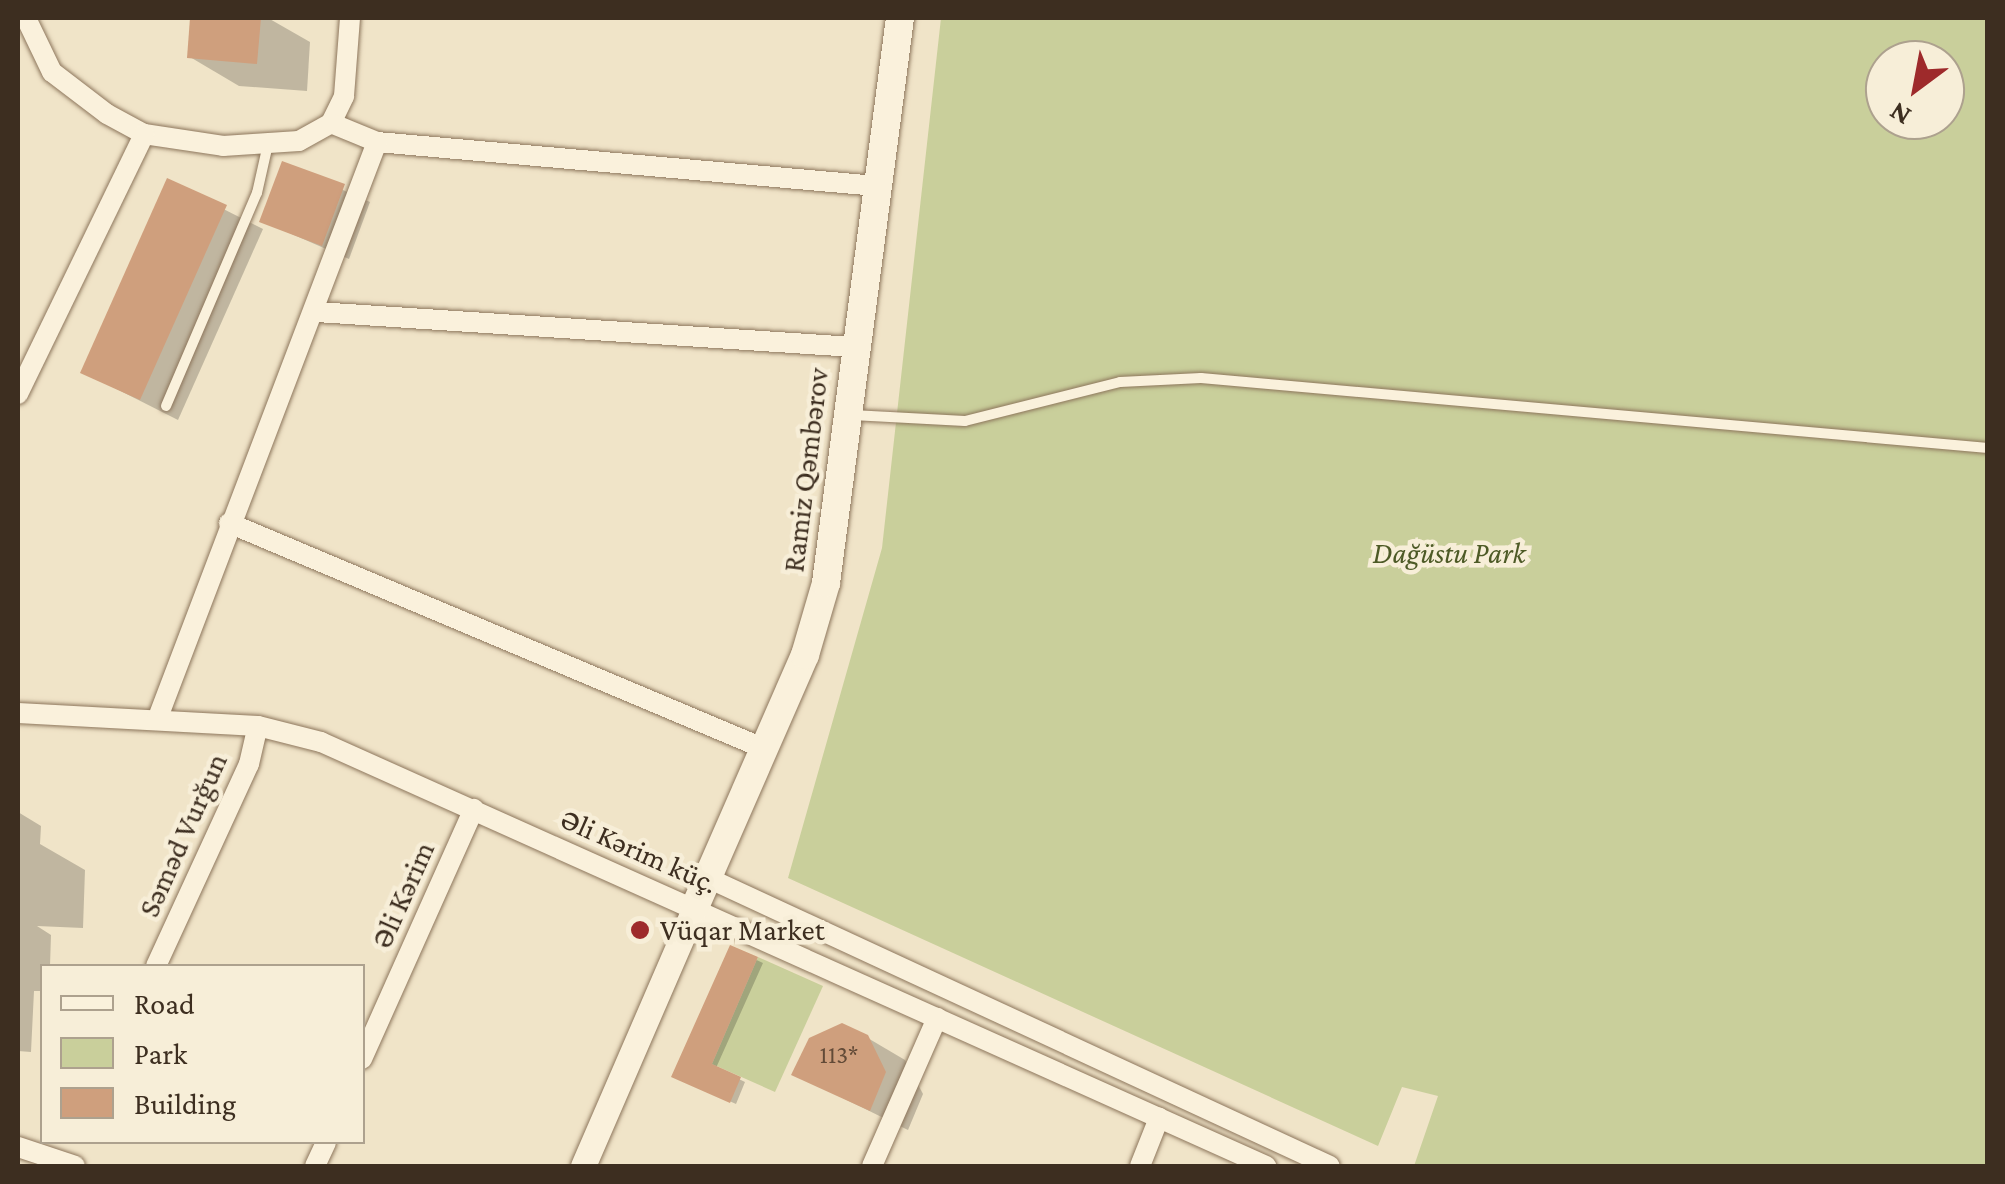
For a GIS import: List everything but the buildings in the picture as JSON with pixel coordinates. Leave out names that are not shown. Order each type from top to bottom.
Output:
[{"type":"main road","name":"Ramiz Qəmbərov","points":[[694,908],[765,749],[820,610],[900,18]]},
{"type":"street","points":[[25,32],[70,89],[144,134],[222,146],[268,144],[318,135],[332,124],[344,96],[350,18]]},
{"type":"street","points":[[332,124],[378,142],[876,186]]},
{"type":"street","points":[[18,394],[144,134]]},
{"type":"street","points":[[157,720],[229,524],[318,312],[378,142]]},
{"type":"street","points":[[318,312],[854,347]]},
{"type":"street","points":[[229,524],[765,749]]},
{"type":"street","name":"Əli Kərim küç.","points":[[18,712],[258,726],[321,742],[1266,1166]]},
{"type":"street","name":"Səməd Vurğun","points":[[157,964],[249,764],[258,726]]},
{"type":"street","name":"Əli Kərim","points":[[365,1053],[474,809]]},
{"type":"street","points":[[708,878],[1330,1166]]},
{"type":"street","points":[[582,1166],[694,908]]},
{"type":"street","points":[[872,1166],[937,1018]]},
{"type":"street","points":[[1140,1166],[1160,1118]]},
{"type":"street","points":[[18,1146],[71,1165]]},
{"type":"lane","points":[[166,406],[257,193],[268,144]]},
{"type":"lane","points":[[846,414],[964,420],[1120,382],[1202,378],[1988,448]]},
{"type":"green space","name":"Dağüstu Park","points":[[941,18],[1987,18],[1987,1166],[1414,1166],[1438,1096],[1402,1087],[1378,1146],[788,878],[882,548]]},
{"type":"green space","points":[[758,957],[823,986],[775,1092],[712,1064]]},
{"type":"place","name":"Vüqar Market","points":[[640,930]]}]
